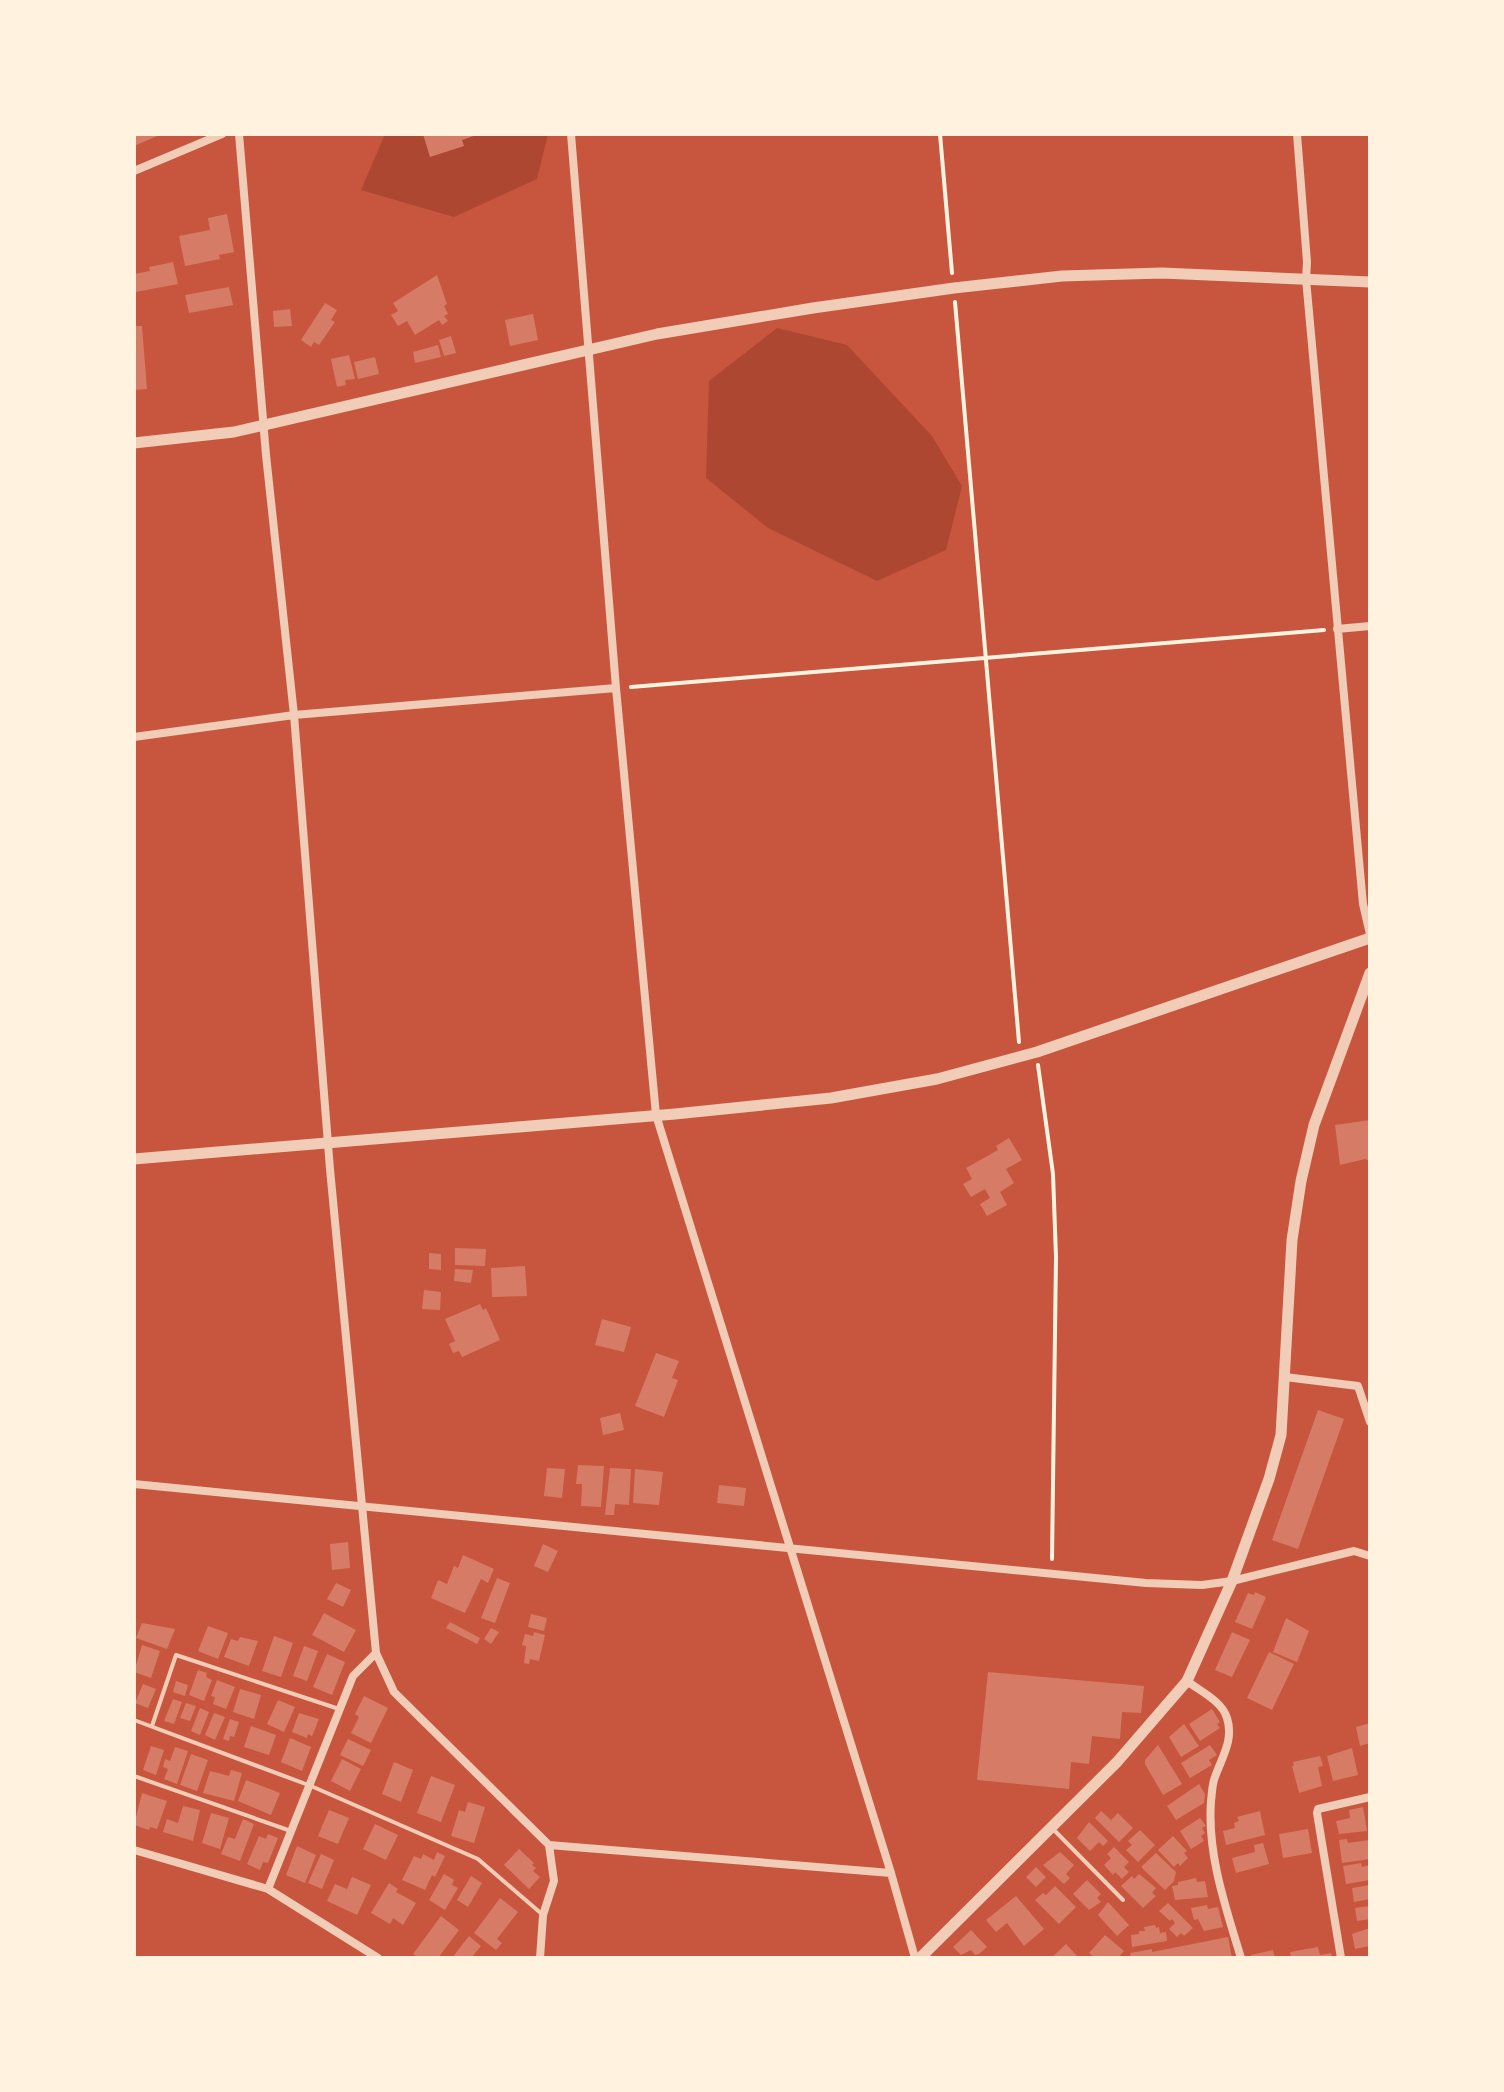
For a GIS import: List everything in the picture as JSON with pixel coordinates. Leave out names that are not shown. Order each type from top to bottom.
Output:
[{"type":"street","points":[[134,171],[222,134]]},
{"type":"street","points":[[239,134],[266,425],[266,455],[294,715],[376,1653],[394,1692],[549,1845],[554,1881],[543,1915],[540,1958]]},
{"type":"street","points":[[571,134],[616,688],[656,1115],[891,1873],[922,1957],[1117,1762],[1187,1681],[1232,1581],[1269,1479],[1281,1435],[1292,1240],[1301,1181],[1314,1125],[1370,973]]},
{"type":"street","points":[[134,1159],[831,1098],[937,1079],[1037,1052],[1370,936],[1363,904],[1337,629],[1306,279],[1297,134]]},
{"type":"street","points":[[134,443],[234,432],[657,334],[954,288],[1091,275],[1162,273],[1370,282]]},
{"type":"street","points":[[1337,629],[1370,626]]},
{"type":"street","points":[[134,737],[294,715],[616,688]]},
{"type":"street","points":[[1285,1377],[1358,1386],[1370,1422]]},
{"type":"street","points":[[134,1484],[1146,1583],[1202,1585],[1232,1581],[1354,1551],[1370,1556]]},
{"type":"street","points":[[268,1889],[353,1676],[376,1653]]},
{"type":"street","points":[[1187,1681],[1218,1703],[1227,1718],[1225,1757],[1214,1778],[1211,1805],[1220,1892],[1241,1958]]},
{"type":"street","points":[[1341,1958],[1317,1813],[1318,1809],[1370,1797]]},
{"type":"street","points":[[549,1845],[891,1873]]},
{"type":"street","points":[[134,1850],[268,1889],[378,1958]]},
{"type":"lane","points":[[152,1726],[176,1655],[339,1709]]},
{"type":"lane","points":[[134,1720],[311,1786],[478,1859],[543,1915]]},
{"type":"lane","points":[[134,1776],[291,1831]]},
{"type":"lane","points":[[1052,1828],[1123,1900]]},
{"type":"path","points":[[940,134],[1021,1057]]},
{"type":"path","points":[[616,688],[1337,629]]},
{"type":"path","points":[[1037,1052],[1053,1174],[1056,1257],[1051,1574]]},
{"type":"shaded area","points":[[385,134],[548,134],[537,179],[454,217],[361,190]]},
{"type":"shaded area","points":[[777,328],[847,345],[932,436],[962,486],[946,550],[877,581],[768,528],[706,478],[709,381]]},
{"type":"building","points":[[134,134],[162,134],[134,146]]},
{"type":"building","points":[[423,134],[479,134],[462,140],[464,146],[430,157]]},
{"type":"building","points":[[227,214],[234,252],[219,255],[220,259],[185,266],[179,236],[210,230],[208,218]]},
{"type":"building","points":[[173,262],[178,284],[136,292],[134,274]]},
{"type":"building","points":[[437,275],[447,304],[444,306],[448,314],[444,316],[448,321],[442,325],[439,320],[415,335],[407,321],[398,326],[391,315],[398,311],[393,303]]},
{"type":"building","points":[[229,287],[233,305],[189,313],[185,295]]},
{"type":"building","points":[[325,303],[337,310],[331,320],[335,322],[319,345],[314,342],[311,347],[301,340]]},
{"type":"building","points":[[290,309],[292,326],[274,327],[273,311]]},
{"type":"building","points":[[533,314],[538,340],[510,346],[505,320]]},
{"type":"building","points":[[134,326],[142,326],[147,389],[134,390]]},
{"type":"building","points":[[451,336],[456,353],[444,356],[439,340]]},
{"type":"building","points":[[438,345],[441,357],[415,363],[413,352]]},
{"type":"building","points":[[349,355],[355,379],[345,380],[346,385],[337,387],[331,359]]},
{"type":"building","points":[[375,357],[379,374],[358,379],[354,362]]},
{"type":"building","points":[[1370,1120],[1370,1161],[1365,1159],[1340,1165],[1335,1125]]},
{"type":"building","points":[[1009,1138],[1022,1160],[1006,1169],[1014,1183],[1000,1192],[1007,1205],[987,1216],[980,1204],[990,1198],[985,1189],[971,1197],[963,1184],[972,1179],[966,1168],[998,1150],[996,1146]]},
{"type":"building","points":[[455,1248],[486,1249],[485,1266],[455,1265]]},
{"type":"building","points":[[429,1253],[441,1254],[441,1270],[429,1269]]},
{"type":"building","points":[[525,1266],[527,1296],[492,1297],[491,1268]]},
{"type":"building","points":[[455,1269],[473,1270],[471,1283],[454,1281]]},
{"type":"building","points":[[424,1290],[441,1292],[440,1310],[422,1309]]},
{"type":"building","points":[[480,1304],[483,1310],[486,1308],[500,1340],[462,1357],[459,1351],[453,1353],[449,1344],[455,1341],[445,1319]]},
{"type":"building","points":[[602,1319],[631,1327],[624,1352],[595,1345]]},
{"type":"building","points":[[656,1353],[679,1361],[672,1378],[678,1380],[664,1417],[635,1406]]},
{"type":"building","points":[[1318,1410],[1344,1419],[1298,1549],[1272,1540]]},
{"type":"building","points":[[620,1413],[624,1430],[603,1435],[600,1418]]},
{"type":"building","points":[[578,1465],[604,1466],[601,1507],[581,1506],[582,1484],[576,1484]]},
{"type":"building","points":[[547,1468],[565,1469],[562,1498],[544,1496]]},
{"type":"building","points":[[610,1468],[631,1469],[629,1505],[615,1504],[614,1515],[605,1515]]},
{"type":"building","points":[[635,1469],[663,1472],[659,1505],[633,1503]]},
{"type":"building","points":[[719,1485],[746,1488],[744,1506],[717,1503]]},
{"type":"building","points":[[348,1542],[350,1568],[332,1570],[330,1544]]},
{"type":"building","points":[[543,1544],[558,1551],[548,1572],[534,1566]]},
{"type":"building","points":[[463,1555],[494,1569],[488,1583],[481,1579],[465,1613],[431,1598],[438,1580],[447,1584],[454,1566],[458,1568]]},
{"type":"building","points":[[497,1578],[510,1583],[495,1623],[481,1618]]},
{"type":"building","points":[[336,1583],[351,1590],[343,1607],[327,1599]]},
{"type":"building","points":[[1255,1592],[1266,1597],[1252,1629],[1235,1622],[1248,1593],[1254,1595]]},
{"type":"building","points":[[324,1613],[356,1630],[344,1652],[312,1635]]},
{"type":"building","points":[[531,1614],[547,1618],[544,1631],[528,1627]]},
{"type":"building","points":[[1286,1618],[1309,1631],[1297,1662],[1273,1652]]},
{"type":"building","points":[[450,1622],[480,1638],[477,1644],[446,1628]]},
{"type":"building","points":[[142,1623],[175,1629],[167,1649],[136,1638]]},
{"type":"building","points":[[208,1626],[228,1633],[218,1659],[198,1651]]},
{"type":"building","points":[[491,1628],[499,1632],[491,1644],[484,1639]]},
{"type":"building","points":[[534,1632],[545,1635],[539,1661],[530,1659],[529,1664],[524,1663],[526,1646],[522,1645],[525,1634],[533,1636]]},
{"type":"building","points":[[1232,1632],[1250,1640],[1232,1677],[1215,1670]]},
{"type":"building","points":[[274,1636],[293,1643],[281,1677],[262,1671]]},
{"type":"building","points":[[240,1637],[258,1641],[249,1666],[224,1657],[231,1639],[238,1641]]},
{"type":"building","points":[[142,1645],[160,1651],[151,1678],[134,1672]]},
{"type":"building","points":[[304,1646],[318,1651],[307,1681],[293,1676]]},
{"type":"building","points":[[1269,1652],[1294,1664],[1272,1710],[1247,1698]]},
{"type":"building","points":[[327,1654],[345,1662],[332,1695],[313,1687]]},
{"type":"building","points":[[198,1670],[207,1673],[206,1677],[212,1680],[204,1701],[189,1695]]},
{"type":"building","points":[[988,1672],[1144,1686],[1141,1713],[1122,1712],[1120,1739],[1092,1736],[1089,1764],[1071,1762],[1069,1789],[977,1780]]},
{"type":"building","points":[[217,1680],[235,1687],[226,1709],[213,1704],[215,1697],[211,1696]]},
{"type":"building","points":[[176,1681],[188,1685],[185,1696],[173,1692]]},
{"type":"building","points":[[143,1684],[156,1689],[148,1708],[135,1703]]},
{"type":"building","points":[[240,1689],[261,1695],[254,1719],[233,1712]]},
{"type":"building","points":[[364,1696],[388,1708],[371,1743],[351,1733],[359,1717],[355,1714]]},
{"type":"building","points":[[173,1699],[182,1702],[174,1724],[164,1721]]},
{"type":"building","points":[[278,1700],[295,1707],[284,1732],[267,1724]]},
{"type":"building","points":[[186,1703],[196,1706],[190,1721],[180,1718]]},
{"type":"building","points":[[200,1708],[209,1712],[200,1735],[191,1731]]},
{"type":"building","points":[[1212,1709],[1220,1728],[1200,1741],[1189,1724]]},
{"type":"building","points":[[214,1713],[225,1717],[215,1740],[205,1735]]},
{"type":"building","points":[[299,1713],[319,1719],[312,1736],[308,1734],[307,1738],[292,1732]]},
{"type":"building","points":[[230,1719],[239,1722],[234,1737],[230,1736],[229,1741],[223,1739]]},
{"type":"building","points":[[1370,1723],[1370,1743],[1360,1746],[1356,1727]]},
{"type":"building","points":[[1184,1724],[1199,1746],[1181,1757],[1169,1737]]},
{"type":"building","points":[[251,1726],[276,1735],[269,1755],[244,1747]]},
{"type":"building","points":[[290,1738],[311,1747],[302,1771],[281,1762]]},
{"type":"building","points":[[348,1739],[371,1750],[363,1766],[340,1755]]},
{"type":"building","points":[[1158,1745],[1182,1784],[1163,1795],[1145,1764]]},
{"type":"building","points":[[1210,1745],[1217,1755],[1209,1760],[1212,1765],[1190,1778],[1181,1763]]},
{"type":"building","points":[[151,1746],[164,1750],[156,1775],[143,1770]]},
{"type":"building","points":[[175,1747],[188,1751],[177,1784],[164,1779],[168,1769],[163,1767],[165,1759],[170,1761]]},
{"type":"building","points":[[1352,1748],[1358,1775],[1333,1781],[1327,1756]]},
{"type":"building","points":[[191,1754],[208,1760],[197,1791],[180,1785]]},
{"type":"building","points":[[1320,1756],[1323,1766],[1318,1767],[1322,1786],[1299,1793],[1293,1762]]},
{"type":"building","points":[[342,1759],[361,1769],[350,1791],[331,1781]]},
{"type":"building","points":[[394,1762],[413,1770],[401,1802],[382,1794]]},
{"type":"building","points":[[231,1770],[242,1773],[234,1801],[203,1793],[210,1771],[229,1776]]},
{"type":"building","points":[[431,1776],[455,1785],[441,1822],[417,1813]]},
{"type":"building","points":[[246,1780],[280,1793],[271,1815],[238,1801]]},
{"type":"building","points":[[1199,1784],[1205,1794],[1204,1803],[1176,1820],[1167,1806]]},
{"type":"building","points":[[142,1793],[167,1801],[157,1829],[134,1825]]},
{"type":"building","points":[[468,1802],[485,1807],[474,1843],[451,1836],[459,1810],[465,1812]]},
{"type":"building","points":[[183,1806],[200,1810],[193,1841],[163,1832],[167,1819],[178,1823]]},
{"type":"building","points":[[1363,1807],[1367,1831],[1339,1834],[1336,1821],[1350,1818],[1349,1810]]},
{"type":"building","points":[[329,1810],[349,1818],[338,1844],[318,1836]]},
{"type":"building","points":[[1101,1811],[1111,1820],[1118,1813],[1133,1828],[1119,1842],[1095,1818]]},
{"type":"building","points":[[1260,1811],[1265,1835],[1226,1845],[1223,1831],[1235,1828],[1234,1823],[1239,1821],[1237,1817]]},
{"type":"building","points":[[211,1813],[229,1818],[220,1849],[202,1843]]},
{"type":"building","points":[[1200,1818],[1206,1826],[1202,1828],[1204,1841],[1191,1849],[1180,1831]]},
{"type":"building","points":[[243,1819],[254,1824],[240,1861],[221,1854],[228,1837],[235,1839]]},
{"type":"building","points":[[1089,1822],[1108,1841],[1103,1846],[1099,1842],[1090,1851],[1077,1838]]},
{"type":"building","points":[[375,1824],[398,1835],[386,1860],[363,1849]]},
{"type":"building","points":[[1308,1829],[1312,1853],[1283,1858],[1279,1834]]},
{"type":"building","points":[[1140,1830],[1155,1845],[1138,1862],[1126,1850],[1132,1845],[1128,1841]]},
{"type":"building","points":[[268,1834],[278,1838],[268,1863],[263,1862],[260,1870],[247,1864],[259,1836],[266,1839]]},
{"type":"building","points":[[1173,1836],[1187,1851],[1184,1853],[1188,1858],[1180,1866],[1178,1863],[1174,1867],[1158,1850]]},
{"type":"building","points":[[1347,1839],[1348,1843],[1369,1840],[1370,1859],[1342,1863],[1339,1840]]},
{"type":"building","points":[[1263,1843],[1269,1864],[1236,1873],[1232,1858],[1255,1852],[1254,1845]]},
{"type":"building","points":[[297,1846],[316,1855],[305,1883],[286,1875]]},
{"type":"building","points":[[1114,1847],[1129,1862],[1124,1867],[1129,1872],[1122,1879],[1104,1865],[1111,1858],[1107,1854]]},
{"type":"building","points":[[519,1849],[534,1863],[532,1865],[536,1868],[533,1871],[540,1877],[529,1889],[504,1865]]},
{"type":"building","points":[[437,1852],[445,1856],[425,1890],[402,1880],[414,1856],[421,1859],[423,1854],[434,1860]]},
{"type":"building","points":[[1060,1852],[1074,1865],[1066,1874],[1070,1878],[1064,1884],[1043,1865]]},
{"type":"building","points":[[1156,1853],[1176,1872],[1174,1881],[1165,1890],[1141,1867]]},
{"type":"building","points":[[321,1854],[334,1860],[322,1889],[308,1883]]},
{"type":"building","points":[[1361,1863],[1362,1867],[1370,1865],[1370,1880],[1346,1884],[1343,1866]]},
{"type":"building","points":[[1036,1867],[1046,1877],[1036,1887],[1026,1877]]},
{"type":"building","points":[[444,1874],[454,1880],[452,1885],[458,1888],[445,1910],[429,1900]]},
{"type":"building","points":[[1139,1874],[1156,1888],[1152,1893],[1156,1896],[1143,1908],[1121,1886]]},
{"type":"building","points":[[471,1876],[482,1883],[468,1907],[457,1900]]},
{"type":"building","points":[[352,1877],[371,1885],[357,1915],[327,1901],[335,1884],[347,1889]]},
{"type":"building","points":[[1196,1878],[1197,1882],[1205,1881],[1208,1897],[1175,1900],[1172,1886]]},
{"type":"building","points":[[1087,1880],[1101,1894],[1097,1898],[1101,1902],[1089,1910],[1073,1894]]},
{"type":"building","points":[[389,1883],[398,1889],[396,1892],[416,1903],[403,1925],[393,1918],[390,1924],[371,1913]]},
{"type":"building","points":[[1370,1885],[1370,1899],[1354,1902],[1352,1888]]},
{"type":"building","points":[[1055,1886],[1076,1907],[1059,1924],[1035,1900]]},
{"type":"building","points":[[1016,1896],[1044,1929],[1024,1946],[1007,1923],[996,1932],[986,1920]]},
{"type":"building","points":[[500,1898],[518,1912],[497,1939],[502,1943],[496,1950],[474,1933]]},
{"type":"building","points":[[1108,1902],[1129,1925],[1117,1936],[1098,1915]]},
{"type":"building","points":[[1168,1903],[1193,1928],[1184,1936],[1181,1933],[1177,1937],[1169,1929],[1175,1923],[1159,1911]]},
{"type":"building","points":[[1207,1905],[1208,1909],[1218,1907],[1223,1927],[1204,1931],[1198,1919],[1194,1920],[1191,1908]]},
{"type":"building","points":[[1370,1906],[1370,1919],[1357,1921],[1355,1908]]},
{"type":"building","points":[[441,1916],[459,1930],[438,1958],[419,1958],[413,1954]]},
{"type":"building","points":[[1155,1925],[1160,1933],[1166,1932],[1167,1941],[1132,1947],[1131,1935]]},
{"type":"building","points":[[1370,1928],[1370,1946],[1355,1949],[1352,1934]]},
{"type":"building","points":[[971,1930],[987,1947],[979,1954],[975,1955],[971,1950],[961,1955],[953,1947]]},
{"type":"building","points":[[1105,1935],[1124,1951],[1118,1958],[1095,1958],[1089,1953]]},
{"type":"building","points":[[469,1936],[481,1946],[471,1958],[452,1958]]},
{"type":"building","points":[[1228,1937],[1232,1958],[1131,1958],[1130,1953],[1152,1949],[1152,1952]]},
{"type":"building","points":[[1066,1944],[1079,1958],[1051,1958]]},
{"type":"building","points":[[1318,1947],[1320,1955],[1331,1953],[1332,1958],[1291,1958],[1290,1952]]},
{"type":"building","points":[[1273,1950],[1275,1958],[1251,1958],[1251,1955]]}]
